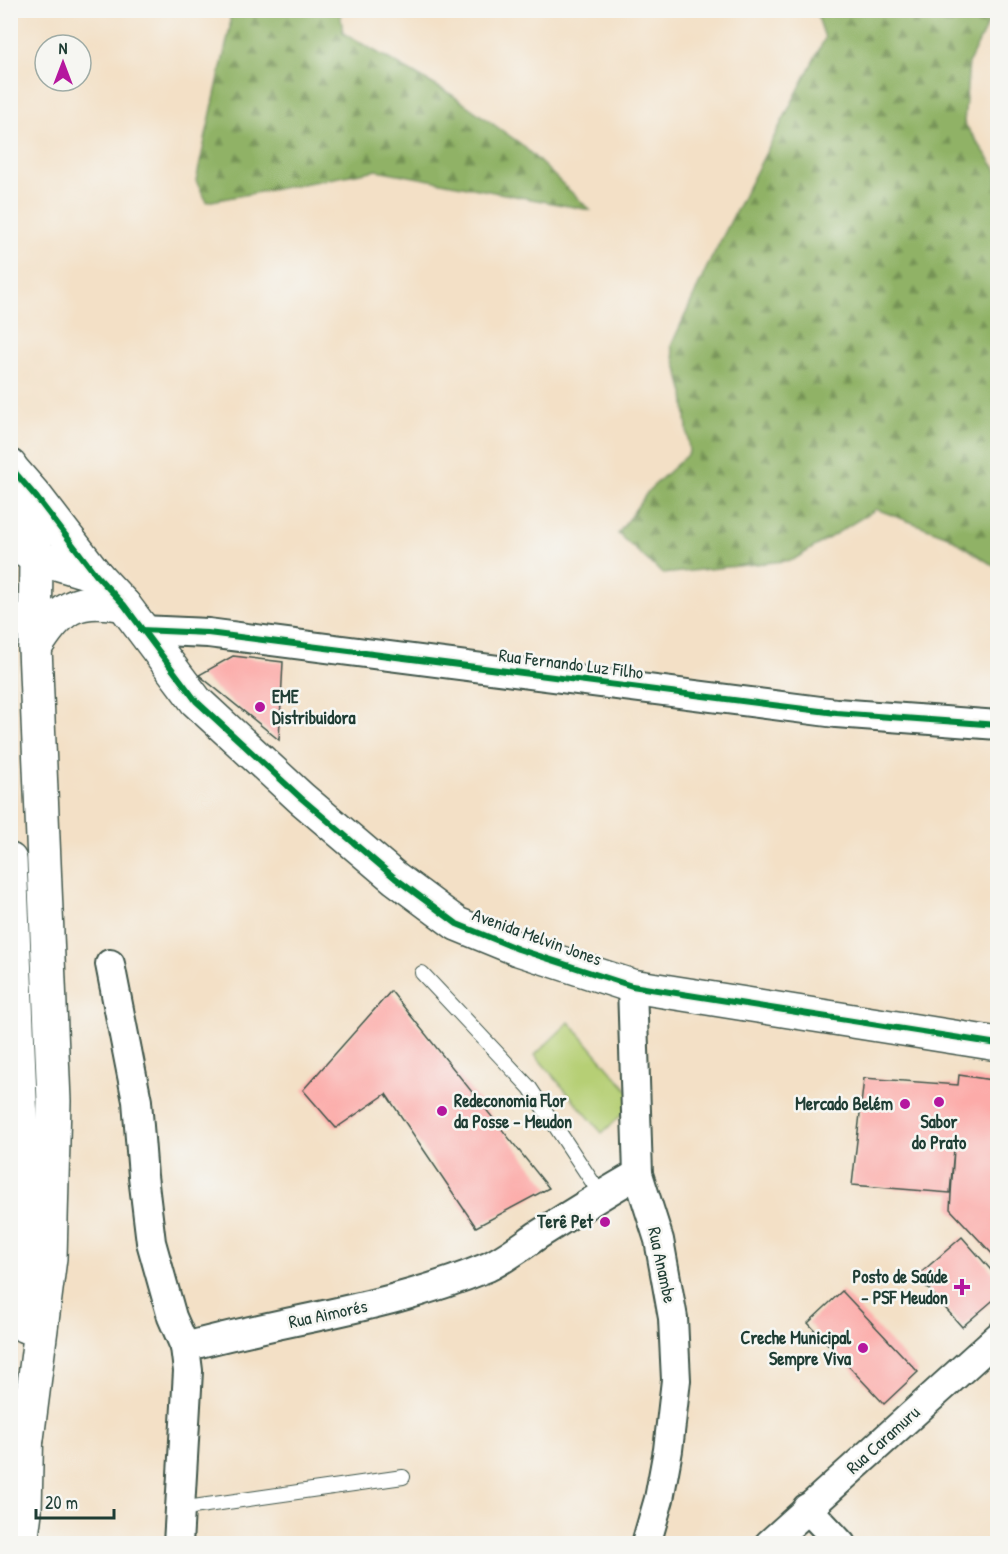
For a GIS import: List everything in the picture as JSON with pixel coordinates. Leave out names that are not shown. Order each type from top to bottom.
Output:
[{"type":"main road","points":[[10,486],[11,467]]},
{"type":"main road","name":"Avenida Melvin Jones","points":[[11,467],[133,618],[196,701],[301,798],[395,879],[456,924],[518,950],[632,986],[998,1044]]},
{"type":"main road","points":[[10,495],[30,525],[35,539],[23,550]]},
{"type":"main road","points":[[23,550],[96,575]]},
{"type":"main road","points":[[23,550],[35,648],[54,1101],[50,1258],[27,1439]]},
{"type":"main road","points":[[35,648],[50,624],[59,615],[73,607],[102,601],[133,618]]},
{"type":"main road","points":[[10,860],[21,1122],[27,1439],[25,1512],[21,1544]]},
{"type":"main road","points":[[10,1397],[27,1439]]},
{"type":"street","name":"Rua Fernando Luz Filho","points":[[133,618],[208,633],[836,713],[998,725]]},
{"type":"street","points":[[110,964],[137,1101],[151,1242],[172,1317],[185,1347],[188,1371],[178,1544]]},
{"type":"street","name":"Rua Anambe","points":[[632,986],[638,1174],[658,1240],[665,1273],[673,1318],[676,1380],[668,1450],[659,1499],[646,1544]]},
{"type":"street","name":"Rua Aimorés","points":[[185,1347],[434,1288],[491,1266],[601,1194],[638,1174]]},
{"type":"street","name":"Rua Caramuru","points":[[769,1544],[998,1337]]},
{"type":"street","points":[[807,1508],[841,1544]]},
{"type":"lane","points":[[422,973],[530,1088],[601,1194]]},
{"type":"lane","points":[[179,1509],[403,1477]]},
{"type":"green space","points":[[230,11],[340,11],[343,33],[452,95],[521,144],[590,210],[377,170],[207,202],[196,181],[230,27]]},
{"type":"green space","points":[[816,11],[994,11],[969,62],[964,123],[997,170],[997,568],[948,536],[876,509],[793,560],[663,574],[618,534],[649,490],[689,453],[684,393],[671,346],[706,269],[825,38]]},
{"type":"green space","points":[[569,1022],[637,1101],[602,1133],[535,1055]]},
{"type":"building","name":"EME Distribuidora","points":[[233,656],[283,662],[279,740],[199,675]]},
{"type":"building","name":"Redeconomia Flor da Posse - Meudon","points":[[391,991],[549,1188],[476,1227],[386,1094],[336,1128],[303,1090]]},
{"type":"building","points":[[959,1075],[998,1081],[998,1260],[950,1209],[954,1149],[950,1193],[852,1185],[864,1078],[958,1085]]},
{"type":"building","name":"Posto de Saúde - PSF Meudon","points":[[962,1237],[998,1278],[998,1296],[962,1327],[917,1276]]},
{"type":"building","name":"Creche Municipal Sempre Viva","points":[[842,1291],[918,1372],[884,1404],[808,1323]]},
{"type":"cycle path","points":[[11,468],[96,575],[124,605],[196,701],[301,798],[395,878],[457,924],[518,949],[632,986],[998,1044]]},
{"type":"cycle path","points":[[141,630],[208,633],[836,713],[998,725]]},
{"type":"place","name":"EME Distribuidora","points":[[260,707]]},
{"type":"place","name":"Sabor do Prato","points":[[939,1102]]},
{"type":"place","name":"Mercado Belém","points":[[905,1104]]},
{"type":"place","name":"Redeconomia Flor da Posse - Meudon","points":[[442,1111]]},
{"type":"place","name":"Terê Pet","points":[[605,1222]]},
{"type":"place","name":"Posto de Saúde - PSF Meudon","points":[[962,1287]]},
{"type":"place","name":"Creche Municipal Sempre Viva","points":[[863,1348]]}]
